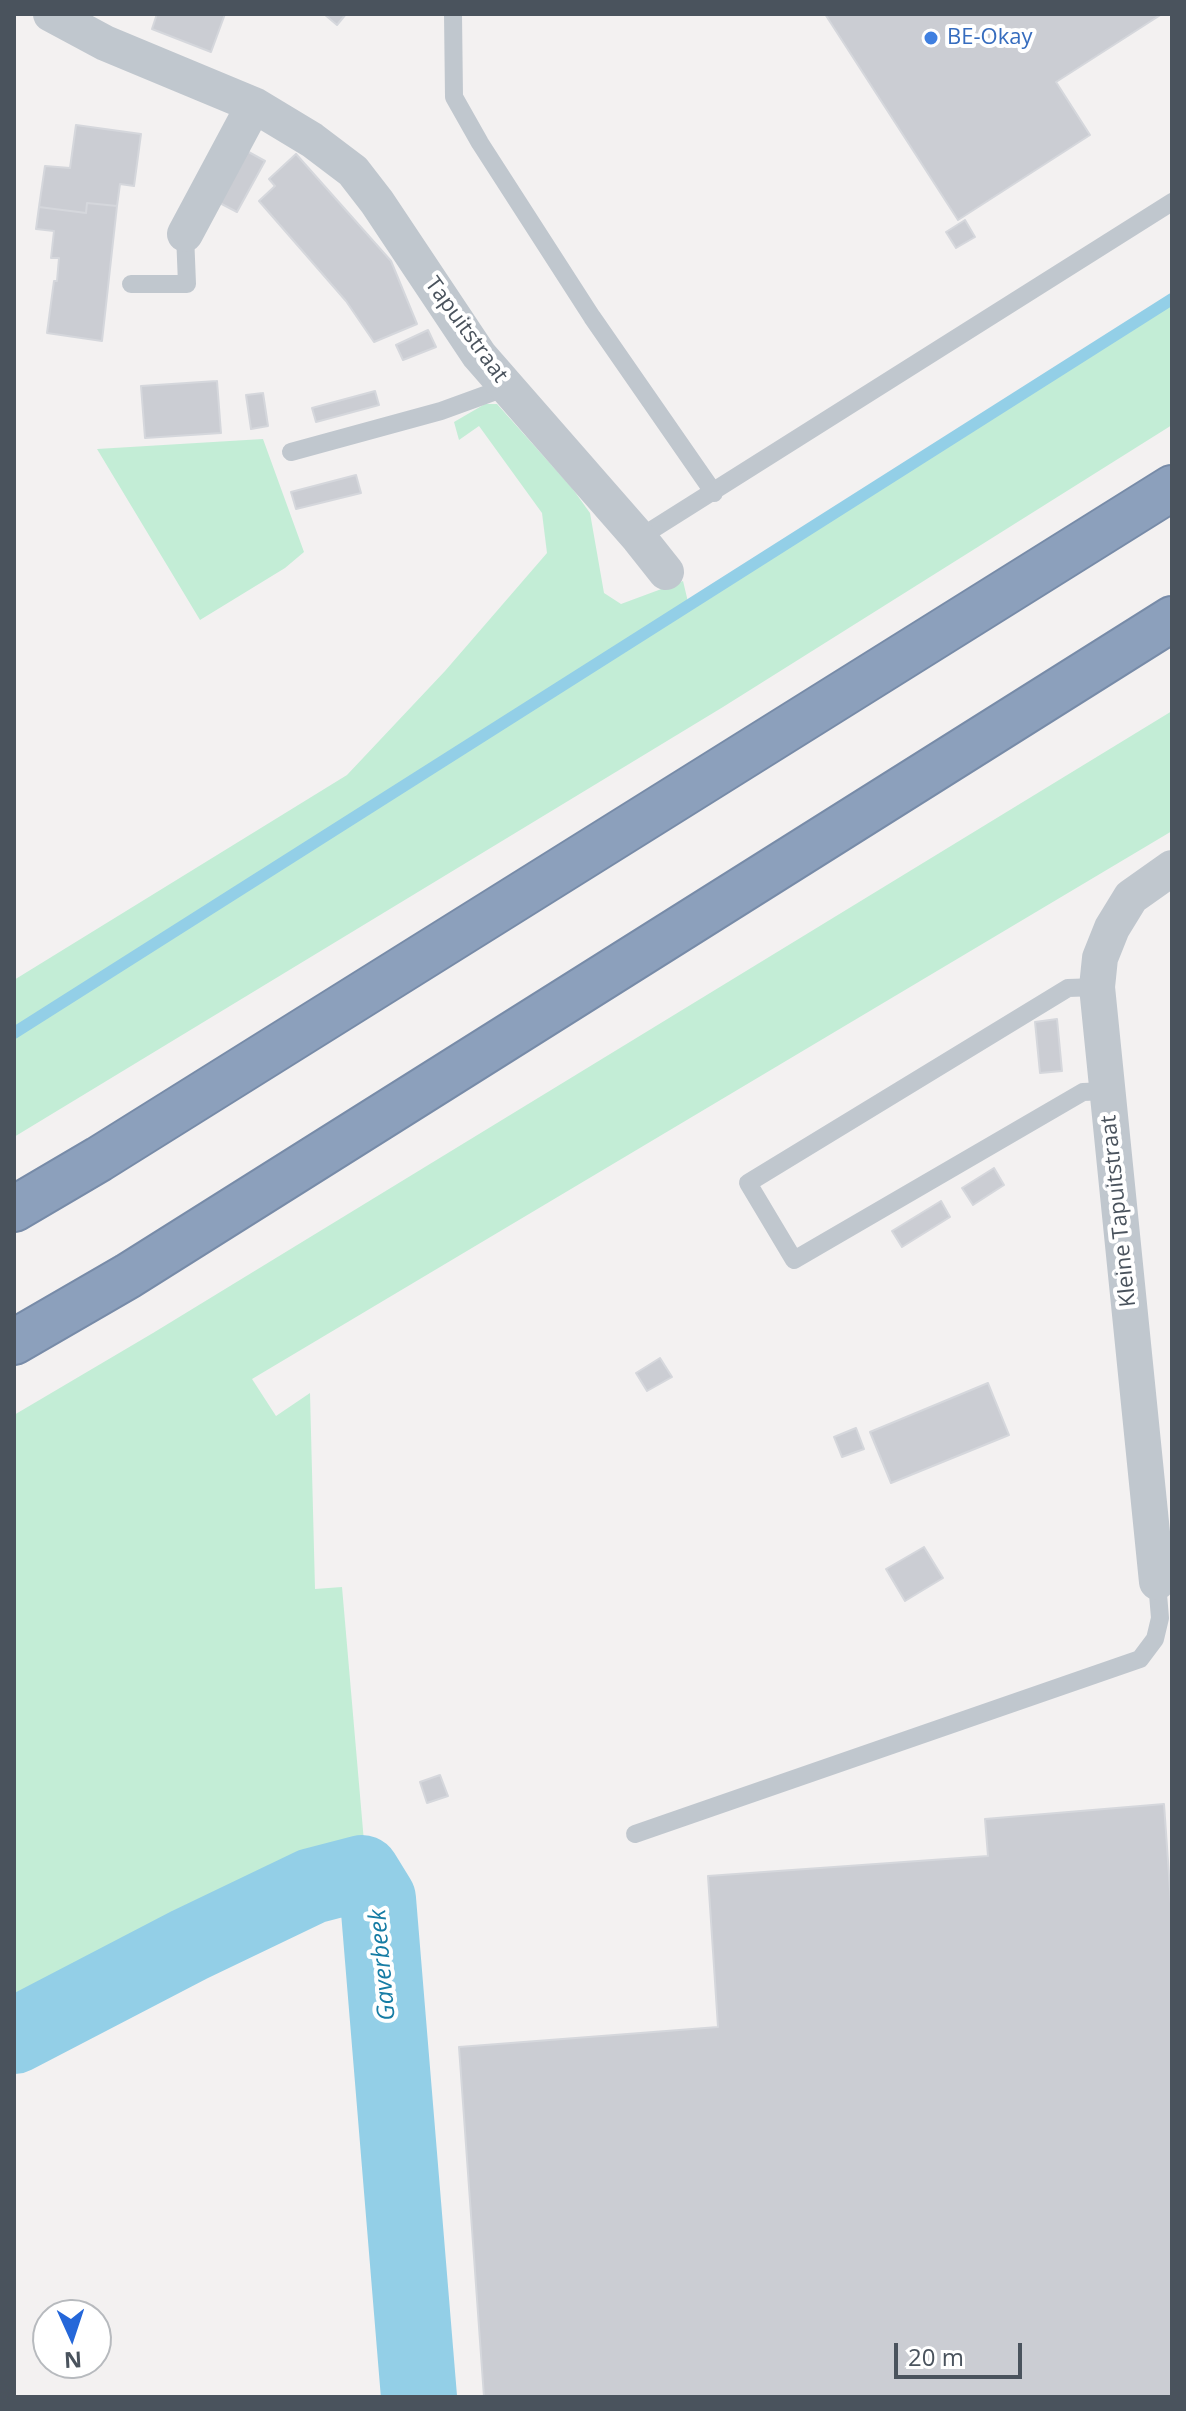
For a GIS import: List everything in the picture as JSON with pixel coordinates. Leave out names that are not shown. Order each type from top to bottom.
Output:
[{"type":"highway","points":[[14,1209],[113,1151],[1172,488]]},
{"type":"highway","points":[[14,1342],[128,1276],[1172,619]]},
{"type":"street","name":"Tapuitstraat","points":[[51,14],[105,43],[254,105],[312,140],[353,171],[479,355],[666,572]]},
{"type":"street","points":[[185,234],[254,105]]},
{"type":"street","name":"Kleine Tapuitstraat","points":[[1157,1582],[1097,987],[1100,958],[1112,928],[1131,897],[1172,868]]},
{"type":"lane","points":[[453,14],[454,97],[480,143],[592,317],[714,493]]},
{"type":"lane","points":[[639,538],[1172,202]]},
{"type":"lane","points":[[131,284],[187,284],[185,234]]},
{"type":"lane","points":[[291,452],[441,411],[507,387]]},
{"type":"lane","points":[[1097,987],[1068,988],[748,1183],[794,1260],[1083,1092],[1107,1091]]},
{"type":"lane","points":[[635,1834],[1140,1659],[1155,1639],[1160,1618],[1157,1582]]},
{"type":"green space","points":[[1172,299],[1172,425],[723,707],[14,1137],[14,980],[347,775],[445,671],[547,553],[542,513],[479,426],[459,440],[454,422],[485,404],[497,404],[572,488],[590,513],[604,593],[621,604],[683,581],[689,606]]},
{"type":"green space","points":[[263,439],[304,552],[285,568],[200,620],[97,449]]},
{"type":"green space","points":[[1172,711],[1172,831],[252,1379],[276,1416],[310,1393],[315,1589],[342,1587],[366,1865],[319,1867],[279,1881],[14,2022],[14,1415]]},
{"type":"building","points":[[157,14],[225,14],[211,52],[152,29]]},
{"type":"building","points":[[324,14],[346,14],[337,25]]},
{"type":"building","points":[[825,14],[1162,14],[1056,82],[1090,135],[958,220]]},
{"type":"building","points":[[76,125],[141,134],[134,186],[120,184],[117,206],[87,203],[86,213],[39,207],[45,166],[70,168]]},
{"type":"building","points":[[245,150],[265,161],[237,212],[216,201]]},
{"type":"building","points":[[296,154],[391,261],[417,324],[374,342],[346,301],[259,201],[275,186],[269,179]]},
{"type":"building","points":[[87,203],[117,206],[102,341],[47,333],[59,258],[51,258],[54,231],[36,229],[39,207],[86,213]]},
{"type":"building","points":[[965,220],[975,237],[956,248],[946,232]]},
{"type":"building","points":[[428,330],[436,347],[403,360],[396,345]]},
{"type":"building","points":[[217,381],[221,433],[145,438],[141,386]]},
{"type":"building","points":[[375,391],[379,405],[316,422],[312,408]]},
{"type":"building","points":[[263,393],[268,426],[251,429],[246,395]]},
{"type":"building","points":[[356,475],[361,493],[296,509],[291,492]]},
{"type":"building","points":[[1057,1019],[1062,1071],[1040,1073],[1035,1022]]},
{"type":"building","points":[[994,1168],[1004,1185],[973,1205],[962,1188]]},
{"type":"building","points":[[941,1201],[950,1217],[902,1247],[892,1231]]},
{"type":"building","points":[[660,1358],[672,1377],[647,1391],[636,1373]]},
{"type":"building","points":[[988,1383],[1009,1435],[891,1483],[870,1432]]},
{"type":"building","points":[[856,1428],[864,1449],[842,1457],[834,1437]]},
{"type":"building","points":[[924,1547],[943,1578],[905,1601],[886,1569]]},
{"type":"building","points":[[440,1775],[448,1796],[427,1803],[420,1782]]},
{"type":"building","points":[[1164,1804],[1172,1918],[1172,2397],[484,2397],[459,2047],[718,2027],[708,1876],[988,1856],[985,1819]]},
{"type":"waterway","points":[[14,1033],[1172,299]]},
{"type":"waterway","name":"Gaverbeek","points":[[14,2036],[189,1945],[312,1886],[362,1873],[378,1899],[419,2397]]},
{"type":"place","name":"BE-Okay","points":[[931,38]]}]
